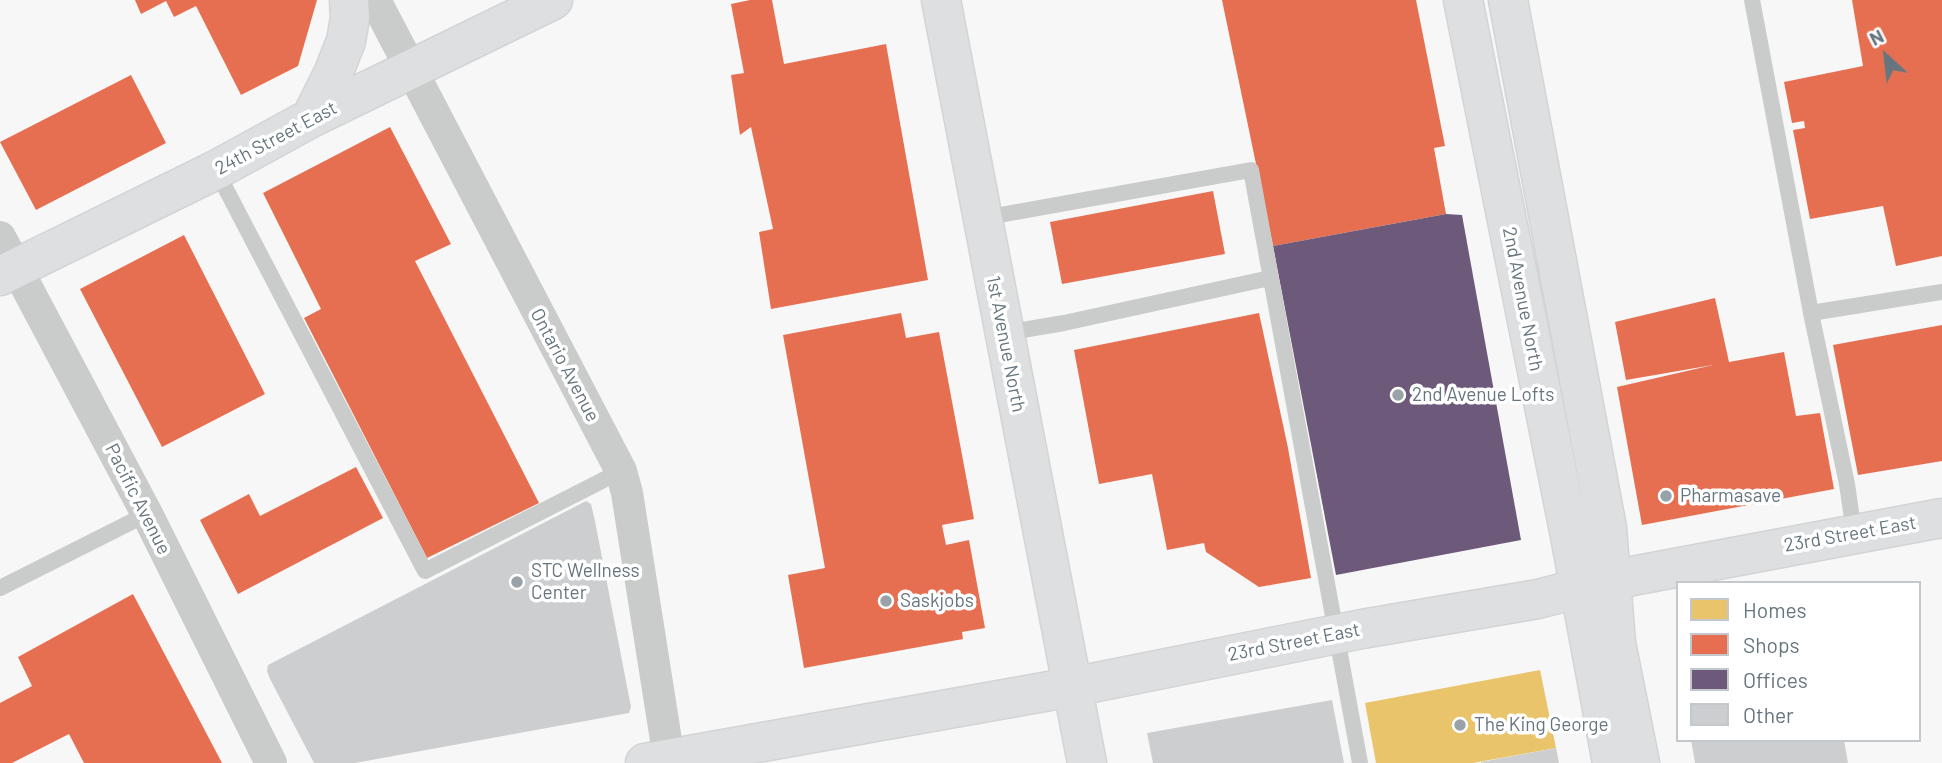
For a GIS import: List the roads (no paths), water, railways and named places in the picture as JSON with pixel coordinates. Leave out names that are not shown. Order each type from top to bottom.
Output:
[{"type":"street","points":[[312,118],[346,41],[350,18],[349,0]]},
{"type":"street","name":"Ontario Avenue","points":[[375,0],[621,471],[627,493],[657,761]]},
{"type":"street","name":"24th Street East","points":[[5,261],[216,170],[312,118],[553,0]]},
{"type":"street","name":"1st Avenue North","points":[[941,0],[1087,763]]},
{"type":"street","name":"2nd Avenue North","points":[[1463,0],[1595,585],[1616,643],[1640,763]]},
{"type":"street","name":"2nd Avenue North","points":[[1508,0],[1606,528],[1595,585],[1612,763]]},
{"type":"street","name":"Pacific Avenue","points":[[5,261],[147,514],[271,763]]},
{"type":"street","name":"23rd Street East","points":[[657,761],[1072,687],[1336,634],[1538,599],[1854,533],[1942,518]]},
{"type":"lane","points":[[1752,0],[1811,313],[1847,484],[1854,533]]},
{"type":"lane","points":[[216,170],[425,571],[621,471]]},
{"type":"lane","points":[[983,218],[1251,170],[1360,763]]},
{"type":"lane","points":[[1004,333],[1270,278]]},
{"type":"lane","points":[[1811,313],[1942,292]]},
{"type":"lane","points":[[0,588],[147,514]]},
{"type":"place","name":"2nd Avenue Lofts","points":[[1398,395]]},
{"type":"place","name":"Pharmasave","points":[[1666,496]]},
{"type":"place","name":"STC Wellness Center","points":[[517,582]]},
{"type":"place","name":"Saskjobs","points":[[886,601]]},
{"type":"place","name":"The King George","points":[[1460,725]]}]
